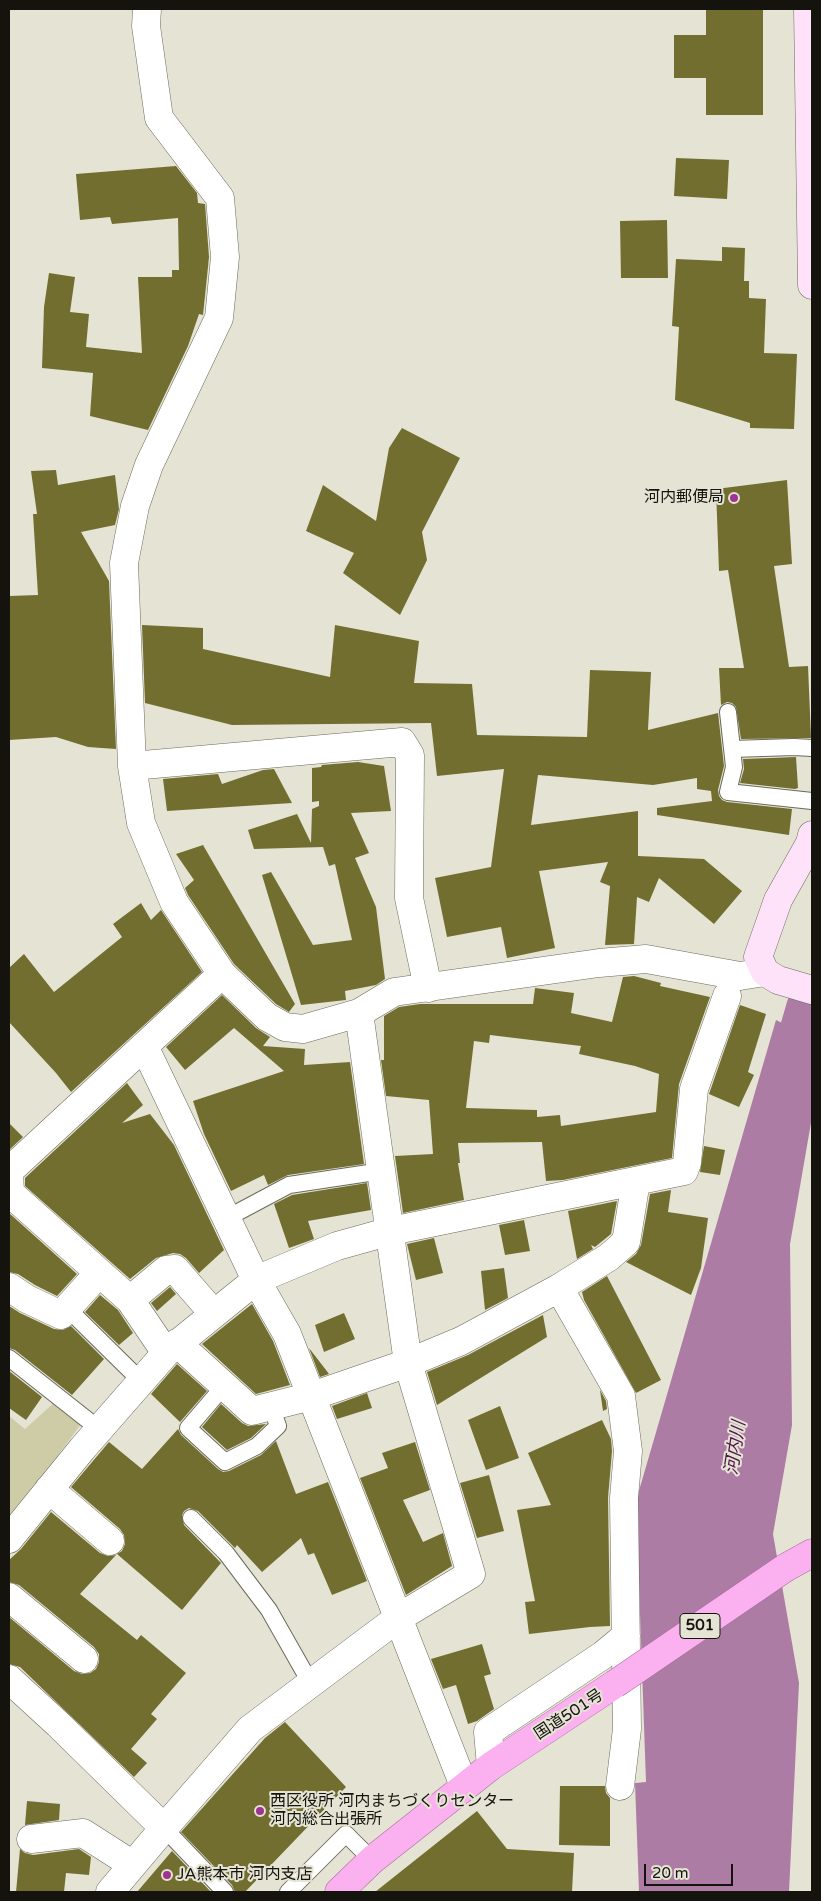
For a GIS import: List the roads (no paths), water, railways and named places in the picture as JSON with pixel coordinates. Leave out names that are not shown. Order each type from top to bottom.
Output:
[{"type":"highway","name":"国道501号","points":[[339,1892],[372,1860],[491,1766],[785,1568],[812,1553]]},
{"type":"main road","points":[[808,9],[812,285]]},
{"type":"main road","points":[[812,835],[810,843],[778,900],[758,957],[771,976],[812,990]]},
{"type":"street","points":[[146,9],[146,26],[159,118],[220,198],[225,257],[219,318],[149,464],[135,506],[124,563],[132,766],[141,823],[174,902],[222,974],[267,1017],[286,1027],[303,1029],[359,1014],[394,992],[598,963],[646,959],[740,976],[771,976]]},
{"type":"street","points":[[132,766],[402,742],[410,755],[409,898],[428,988]]},
{"type":"street","points":[[222,974],[9,1171],[10,1193],[130,1300],[171,1348],[224,1386],[252,1411],[312,1396],[408,1363],[461,1341],[559,1288],[609,1257],[626,1242],[636,1181]]},
{"type":"street","points":[[9,1539],[99,1429],[171,1348],[256,1280],[337,1246],[391,1231],[684,1171],[687,1163],[694,1089],[727,996]]},
{"type":"street","points":[[110,1892],[250,1729],[398,1618],[471,1574],[408,1363],[391,1231],[359,1014]]},
{"type":"street","points":[[144,1046],[256,1280],[287,1334],[464,1786]]},
{"type":"street","points":[[130,1300],[166,1270],[175,1269],[214,1314]]},
{"type":"street","points":[[9,1287],[27,1299],[61,1315],[99,1273]]},
{"type":"street","points":[[559,1288],[621,1396],[628,1451],[624,1498],[627,1728],[620,1786]]},
{"type":"street","points":[[49,1489],[110,1541]]},
{"type":"street","points":[[9,1597],[84,1659]]},
{"type":"street","points":[[491,1766],[488,1732],[603,1655],[626,1636]]},
{"type":"street","points":[[9,1679],[58,1724],[164,1828]]},
{"type":"street","points":[[30,1839],[83,1833],[133,1865]]},
{"type":"lane","points":[[728,712],[734,767],[728,792],[812,801]]},
{"type":"lane","points":[[732,749],[812,748]]},
{"type":"lane","points":[[227,1218],[288,1185],[382,1171]]},
{"type":"lane","points":[[67,1308],[141,1381]]},
{"type":"lane","points":[[9,1358],[99,1429]]},
{"type":"lane","points":[[224,1386],[188,1428],[224,1462],[256,1446],[278,1426],[271,1406]]},
{"type":"lane","points":[[191,1518],[226,1553],[270,1610],[312,1684]]},
{"type":"lane","points":[[164,1828],[225,1892]]},
{"type":"lane","points":[[288,1892],[346,1834],[372,1860]]},
{"type":"water","points":[[776,1020],[812,1037],[812,1117],[790,1244],[792,1425],[773,1534],[799,1683],[789,1892],[639,1892],[635,1783],[646,1782],[636,1501]]},
{"type":"waterway","name":"河内川","points":[[789,1105],[795,1068],[812,1009]]},
{"type":"place","name":"河内郵便局","points":[[734,498]]},
{"type":"place","name":"西区役所 河内まちづくりセンター 河内総合出張所","points":[[260,1811]]},
{"type":"place","name":"JA熊本市 河内支店","points":[[167,1875]]}]
